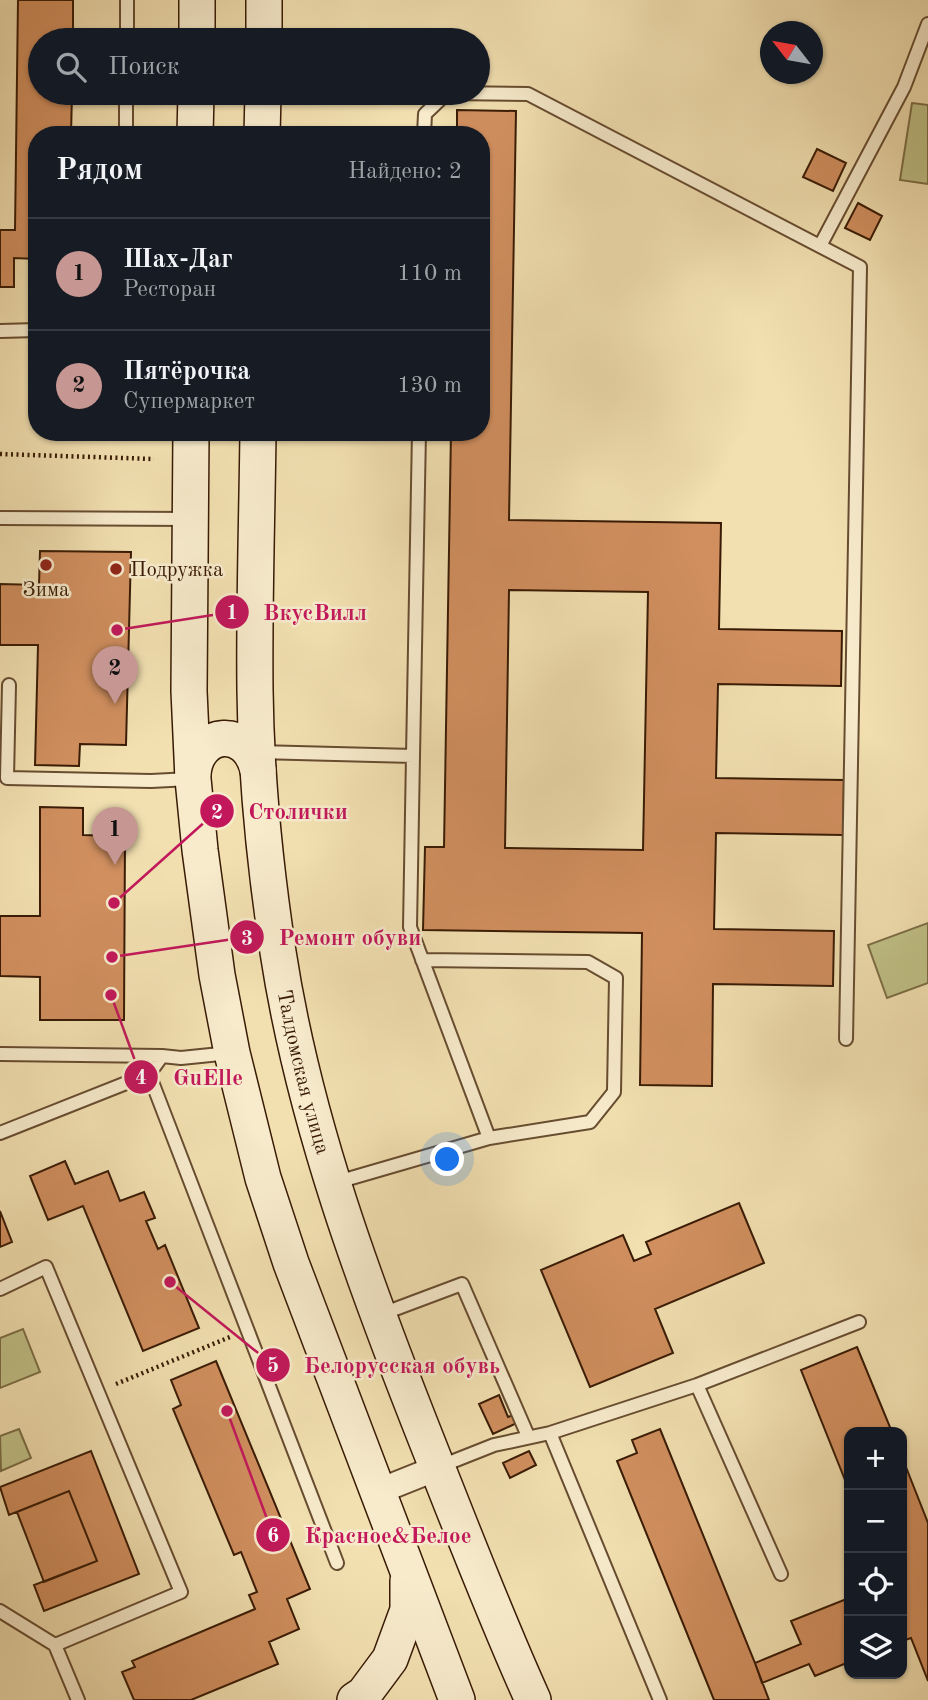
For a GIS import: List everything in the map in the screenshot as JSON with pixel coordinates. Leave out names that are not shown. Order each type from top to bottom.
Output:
[{"type":"main road","points":[[197,0],[197,28]]},
{"type":"main road","points":[[264,0],[264,28]]},
{"type":"main road","points":[[195,126],[196,105]]},
{"type":"main road","points":[[262,105],[262,126]]},
{"type":"main road","points":[[191,441],[189,691],[193,776],[217,975],[232,1053],[263,1178],[287,1251],[457,1700]]},
{"type":"main road","name":"Талдомская улица","points":[[258,441],[255,676],[258,761],[264,844],[278,954],[299,1061],[333,1183],[397,1366],[505,1637]]},
{"type":"main road","points":[[193,776],[194,762],[200,751],[218,739],[241,742],[258,761]]},
{"type":"main road","points":[[355,1700],[364,1694],[390,1659],[408,1609],[407,1571]]},
{"type":"main road","points":[[505,1637],[526,1700]]},
{"type":"main road","points":[[505,1637],[533,1700]]},
{"type":"street","points":[[377,1492],[437,1468]]},
{"type":"lane","points":[[127,0],[127,28]]},
{"type":"lane","points":[[820,246],[905,88],[928,24]]},
{"type":"lane","points":[[490,94],[528,94],[860,267],[846,1039]]},
{"type":"lane","points":[[126,105],[126,126]]},
{"type":"lane","points":[[425,126],[425,114],[434,105]]},
{"type":"lane","points":[[0,331],[28,330]]},
{"type":"lane","points":[[419,441],[410,927],[489,1138]]},
{"type":"lane","points":[[0,519],[190,519]]},
{"type":"lane","points":[[9,685],[7,778],[151,781],[193,776]]},
{"type":"lane","points":[[258,761],[414,756]]},
{"type":"lane","points":[[333,1183],[489,1138],[590,1122],[614,1092],[616,978],[588,962],[422,960]]},
{"type":"lane","points":[[0,1054],[181,1058],[232,1053]]},
{"type":"lane","points":[[0,1133],[149,1074],[162,1056]]},
{"type":"lane","points":[[149,1074],[337,1563]]},
{"type":"lane","points":[[0,1289],[46,1267],[181,1592],[55,1645]]},
{"type":"lane","points":[[379,1315],[462,1284],[528,1436]]},
{"type":"lane","points":[[437,1468],[494,1445],[550,1433],[697,1385],[859,1322]]},
{"type":"lane","points":[[697,1385],[781,1574]]},
{"type":"lane","points":[[550,1433],[660,1700]]},
{"type":"lane","points":[[0,1611],[55,1645],[78,1700]]},
{"type":"path","points":[[0,454],[154,459]]},
{"type":"path","points":[[98,1392],[247,1329]]},
{"type":"green space","points":[[912,103],[928,105],[928,184],[900,180]]},
{"type":"green space","points":[[928,923],[928,983],[887,998],[868,945]]},
{"type":"green space","points":[[23,1329],[40,1372],[0,1388],[0,1338]]},
{"type":"green space","points":[[19,1429],[31,1458],[1,1471],[0,1436]]},
{"type":"building","points":[[18,0],[73,0],[73,28],[28,28],[28,105],[72,105],[71,126],[28,126],[28,259],[14,258],[14,287],[0,287],[0,230],[15,230]]},
{"type":"building","points":[[457,110],[516,111],[509,520],[721,523],[719,629],[842,631],[841,686],[718,684],[716,778],[844,780],[843,835],[716,833],[714,929],[834,931],[833,986],[713,984],[712,1086],[640,1085],[642,933],[423,930],[425,847],[444,847],[451,441],[490,441],[490,126],[457,126]],"holes":[[[509,590],[648,592],[643,850],[505,848]]]},
{"type":"building","points":[[817,149],[846,163],[833,191],[803,177]]},
{"type":"building","points":[[858,203],[882,216],[870,240],[845,228]]},
{"type":"building","points":[[40,551],[131,552],[126,745],[80,744],[79,766],[35,765],[38,645],[0,645],[0,584],[39,585]]},
{"type":"building","points":[[40,807],[83,808],[83,835],[125,836],[124,1020],[40,1020],[40,977],[0,976],[0,916],[40,916]]},
{"type":"building","points":[[65,1161],[75,1184],[108,1171],[120,1201],[144,1192],[155,1218],[146,1221],[158,1249],[165,1245],[199,1328],[143,1351],[83,1206],[48,1220],[30,1176]]},
{"type":"building","points":[[739,1203],[764,1263],[655,1309],[673,1353],[590,1387],[541,1270],[623,1235],[634,1261],[651,1254],[646,1242]]},
{"type":"building","points":[[0,1211],[12,1242],[0,1247]]},
{"type":"building","points":[[857,1347],[890,1427],[844,1427],[844,1478],[801,1370]]},
{"type":"building","points":[[216,1361],[310,1589],[287,1599],[299,1629],[269,1642],[278,1664],[191,1700],[134,1700],[122,1672],[135,1667],[132,1661],[255,1609],[249,1595],[257,1592],[241,1552],[234,1555],[173,1409],[181,1405],[171,1380]]},
{"type":"building","points":[[499,1395],[508,1417],[516,1414],[519,1422],[493,1434],[479,1404]]},
{"type":"building","points":[[660,1429],[769,1700],[714,1700],[617,1461],[637,1453],[632,1440]]},
{"type":"building","points":[[91,1451],[139,1574],[44,1611],[34,1585],[97,1561],[69,1491],[9,1515],[0,1487]]},
{"type":"building","points":[[529,1451],[536,1465],[510,1478],[503,1463]]},
{"type":"building","points":[[907,1470],[928,1523],[928,1681],[911,1638],[907,1639]]},
{"type":"building","points":[[69,1491],[97,1561],[44,1582],[17,1512]]},
{"type":"building","points":[[844,1600],[844,1664],[815,1676],[809,1664],[762,1683],[755,1663],[801,1644],[791,1621]]},
{"type":"place","name":"Зима","points":[[46,565]]},
{"type":"place","name":"Подружка","points":[[116,569]]},
{"type":"place","name":"ВкусВилл","points":[[117,630]]},
{"type":"place","name":"Пятёрочка","points":[[115,704]]},
{"type":"place","name":"Шах-Даг","points":[[115,865]]},
{"type":"place","name":"Столички","points":[[114,903]]},
{"type":"place","name":"Ремонт обуви","points":[[112,957]]},
{"type":"place","name":"GuElle","points":[[111,995]]},
{"type":"place","name":"Белорусская обувь","points":[[170,1282]]},
{"type":"place","name":"Красное&Белое","points":[[227,1411]]}]
